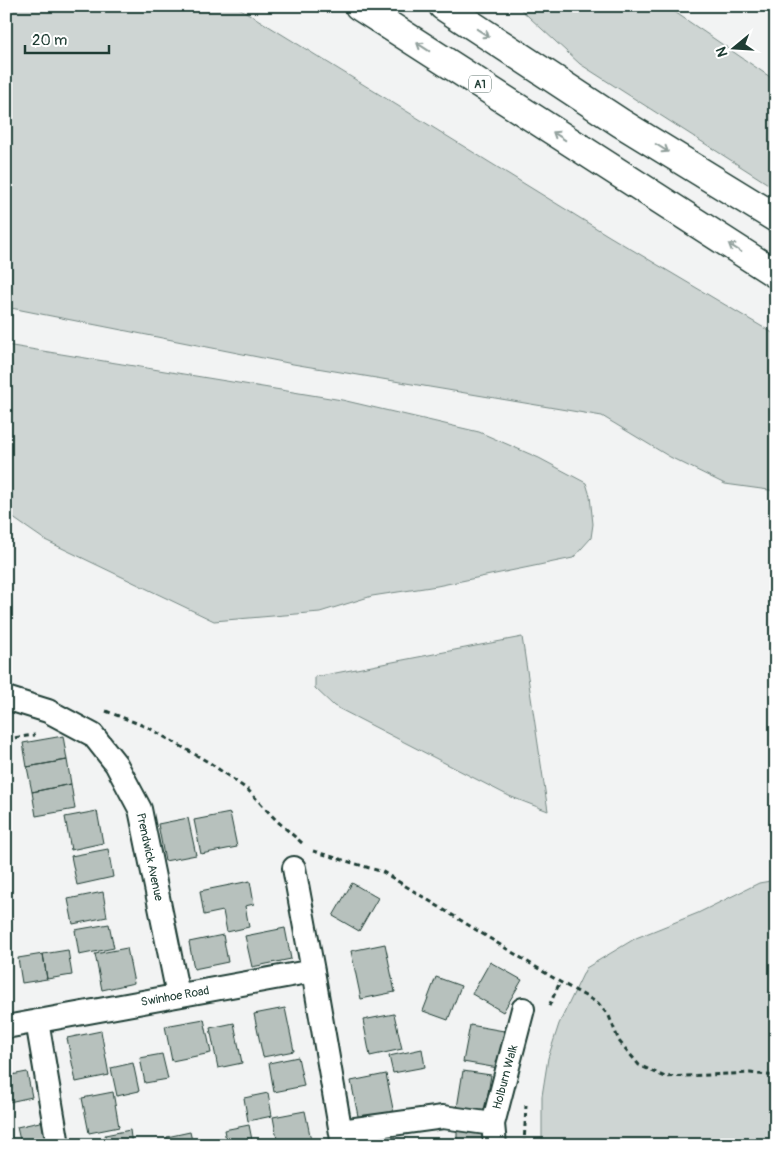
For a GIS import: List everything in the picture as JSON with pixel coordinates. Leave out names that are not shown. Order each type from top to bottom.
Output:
[{"type":"highway","name":"A1","points":[[360,6],[776,274]]},
{"type":"highway","points":[[443,6],[621,123],[776,218]]},
{"type":"street","name":"Prendwick Avenue","points":[[6,698],[48,711],[93,735],[116,764],[140,809],[178,995]]},
{"type":"street","points":[[294,868],[342,1138],[443,1117],[494,1134]]},
{"type":"street","name":"Swinhoe Road","points":[[6,1027],[313,971]]},
{"type":"street","name":"Holburn Walk","points":[[494,1134],[523,1009]]},
{"type":"street","points":[[37,1021],[58,1145]]},
{"type":"path","points":[[103,710],[149,728],[210,763],[248,790],[277,821],[312,851],[383,872],[560,982],[598,1003],[609,1016],[619,1041],[639,1065],[665,1077],[750,1073],[776,1076]]},
{"type":"shaded area","points":[[6,6],[236,6],[609,236],[776,335],[776,491],[725,484],[670,457],[602,416],[293,364],[6,307]]},
{"type":"shaded area","points":[[517,6],[666,6],[776,81],[776,189],[580,64]]},
{"type":"shaded area","points":[[6,345],[342,400],[479,432],[539,458],[586,483],[590,496],[593,524],[591,538],[573,558],[437,586],[372,596],[320,612],[214,621],[45,540],[6,513]]},
{"type":"shaded area","points":[[522,637],[548,811],[509,796],[334,706],[315,688],[315,677]]},
{"type":"shaded area","points":[[776,880],[776,1145],[542,1145],[542,1096],[548,1058],[559,1024],[586,968],[636,938],[698,913],[759,883]]},
{"type":"building","points":[[63,736],[67,760],[27,767],[23,743]]},
{"type":"building","points":[[67,760],[71,784],[32,792],[27,767]]},
{"type":"building","points":[[71,784],[75,809],[36,816],[32,792]]},
{"type":"building","points":[[97,811],[103,843],[71,850],[65,817]]},
{"type":"building","points":[[230,813],[237,847],[201,854],[194,820]]},
{"type":"building","points":[[188,818],[196,855],[165,861],[158,824]]},
{"type":"building","points":[[108,849],[113,877],[77,885],[71,856]]},
{"type":"building","points":[[250,881],[254,904],[245,906],[249,927],[227,932],[223,911],[204,915],[200,891]]},
{"type":"building","points":[[352,883],[378,898],[359,931],[333,916]]},
{"type":"building","points":[[103,892],[107,917],[73,924],[68,899]]},
{"type":"building","points":[[6,914],[10,932],[6,933]]},
{"type":"building","points":[[109,924],[114,948],[79,955],[75,930]]},
{"type":"building","points":[[285,928],[291,959],[252,967],[245,936]]},
{"type":"building","points":[[223,935],[228,962],[194,969],[189,942]]},
{"type":"building","points":[[385,944],[395,992],[361,999],[351,951]]},
{"type":"building","points":[[127,948],[134,983],[102,990],[95,954]]},
{"type":"building","points":[[68,950],[72,975],[47,979],[43,954]]},
{"type":"building","points":[[43,954],[47,979],[22,983],[18,958]]},
{"type":"building","points":[[490,962],[522,980],[503,1012],[472,994]]},
{"type":"building","points":[[436,977],[461,986],[448,1020],[423,1011]]},
{"type":"building","points":[[285,1008],[294,1051],[263,1057],[254,1014]]},
{"type":"building","points":[[394,1014],[402,1049],[370,1056],[363,1020]]},
{"type":"building","points":[[204,1019],[211,1053],[172,1061],[165,1026]]},
{"type":"building","points":[[234,1023],[242,1063],[218,1068],[210,1028]]},
{"type":"building","points":[[470,1025],[504,1031],[498,1068],[463,1062]]},
{"type":"building","points":[[101,1031],[109,1075],[76,1082],[67,1038]]},
{"type":"building","points":[[422,1049],[425,1067],[393,1073],[389,1056]]},
{"type":"building","points":[[162,1054],[168,1079],[145,1083],[140,1058]]},
{"type":"building","points":[[298,1057],[304,1086],[274,1092],[269,1063]]},
{"type":"building","points":[[133,1063],[139,1091],[117,1096],[111,1068]]},
{"type":"building","points":[[463,1071],[491,1075],[485,1112],[457,1108]]},
{"type":"building","points":[[27,1072],[32,1097],[9,1102],[6,1076]]},
{"type":"building","points":[[386,1074],[394,1114],[359,1121],[351,1081]]},
{"type":"building","points":[[113,1092],[119,1127],[89,1133],[82,1098]]},
{"type":"building","points":[[268,1093],[272,1116],[248,1121],[244,1098]]},
{"type":"building","points":[[305,1111],[312,1145],[278,1145],[273,1117]]},
{"type":"building","points":[[44,1121],[49,1145],[21,1145],[17,1127]]},
{"type":"building","points":[[249,1125],[253,1145],[227,1145],[224,1130]]},
{"type":"building","points":[[130,1130],[132,1145],[107,1145],[105,1135]]},
{"type":"building","points":[[457,1130],[485,1131],[484,1145],[457,1145]]},
{"type":"building","points":[[190,1132],[193,1145],[168,1145],[167,1137]]}]
